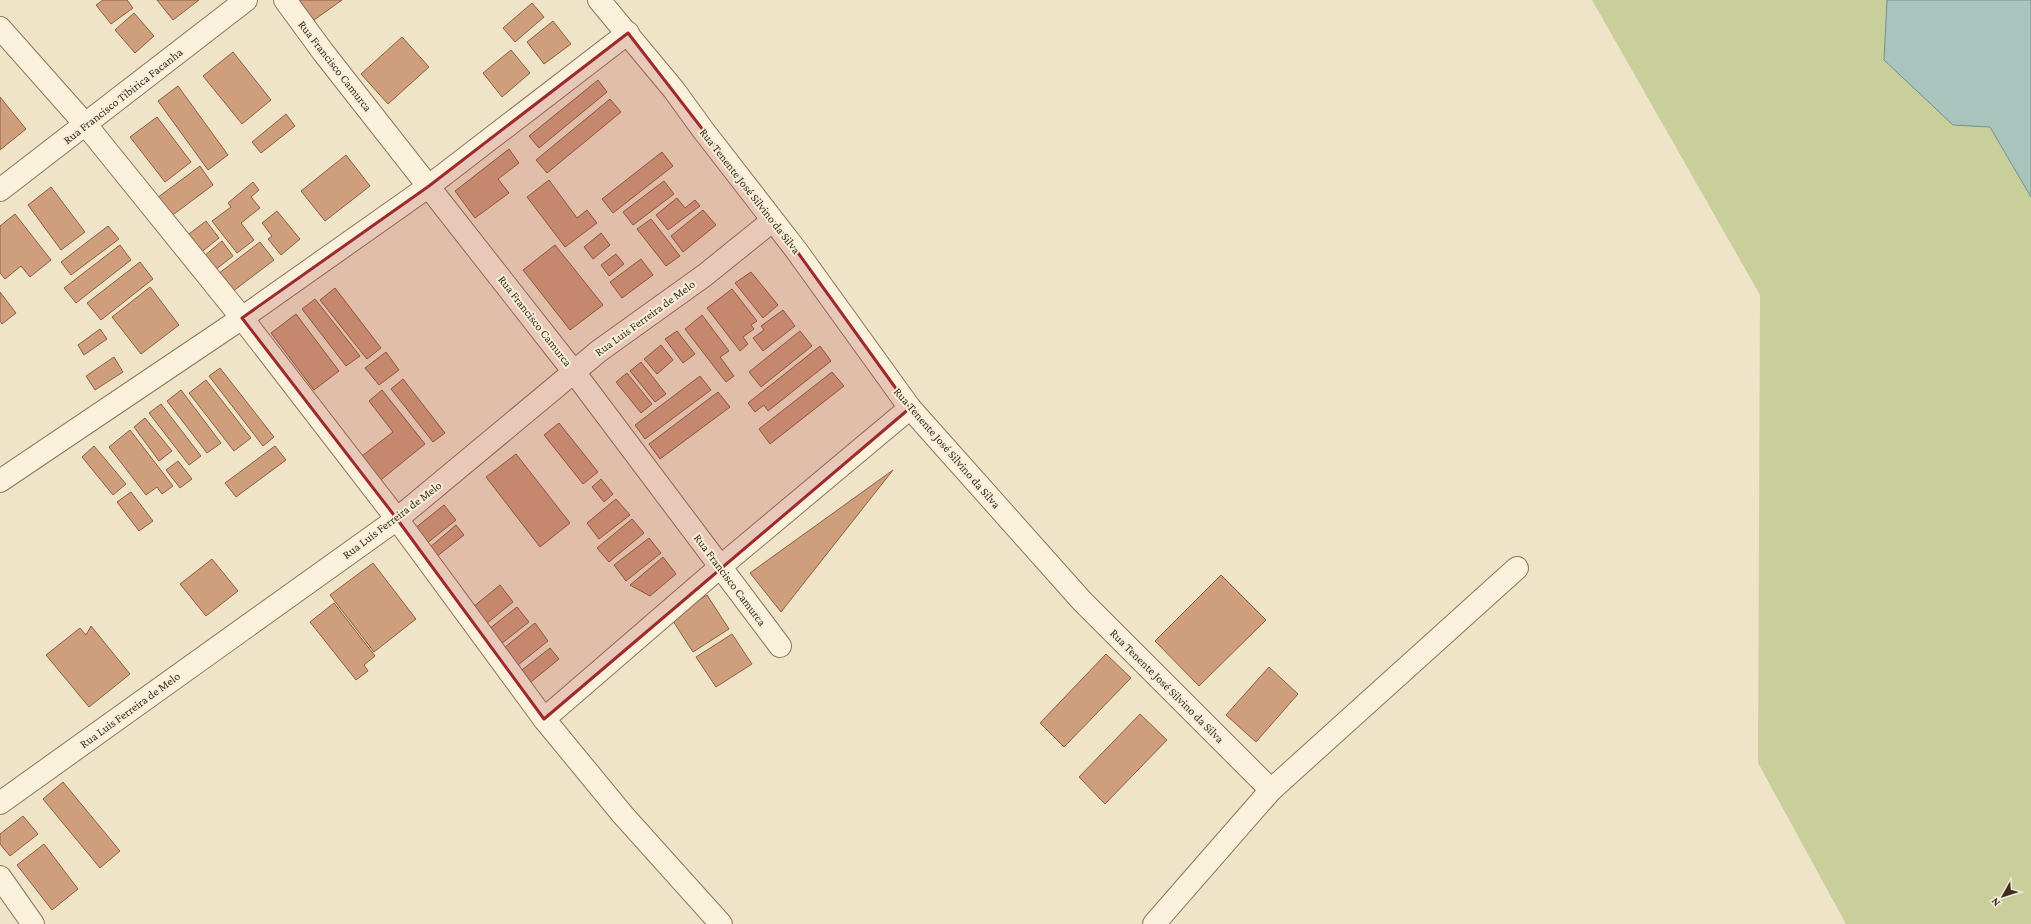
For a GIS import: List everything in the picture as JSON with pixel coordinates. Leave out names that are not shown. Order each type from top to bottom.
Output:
[{"type":"street","name":"Rua Francisco Tibirica Facanha","points":[[0,190],[246,0]]},
{"type":"street","name":"Rua Francisco Camurca","points":[[285,0],[323,52],[574,372],[780,646]]},
{"type":"street","name":"Rua Tenente José Silvino da Silva","points":[[599,0],[674,90],[772,221],[796,250],[910,408],[1082,601],[1271,790]]},
{"type":"street","points":[[0,28],[86,125],[242,318],[397,519],[544,719],[623,815],[721,924]]},
{"type":"street","points":[[0,481],[242,318],[429,186],[628,33]]},
{"type":"street","name":"Rua Luis Ferreira de Melo","points":[[0,803],[397,519],[599,351],[705,275],[772,221]]},
{"type":"street","points":[[544,719],[720,566],[910,408]]},
{"type":"street","points":[[1154,924],[1271,790],[1517,568]]},
{"type":"street","points":[[0,877],[34,924]]},
{"type":"highlighted area","points":[[628,33],[796,250],[910,408],[544,719],[397,519],[242,318],[429,186]]},
{"type":"green space","points":[[1592,0],[1887,0],[1884,60],[1953,124],[1990,127],[2031,197],[2031,924],[1846,924],[1758,763],[1760,295]]},
{"type":"water","points":[[1887,0],[2031,0],[2031,197],[1990,127],[1953,125],[1884,60]]},
{"type":"building","points":[[103,0],[127,0],[133,8],[111,24],[96,5]]},
{"type":"building","points":[[157,0],[199,0],[173,20]]},
{"type":"building","points":[[299,0],[342,0],[314,20]]},
{"type":"building","points":[[532,3],[544,17],[515,42],[503,28]]},
{"type":"building","points":[[134,13],[154,36],[135,53],[115,30]]},
{"type":"building","points":[[553,21],[571,44],[544,64],[527,42]]},
{"type":"building","points":[[402,37],[429,67],[388,104],[361,74]]},
{"type":"building","points":[[511,50],[530,73],[502,97],[483,73]]},
{"type":"building","points":[[233,52],[271,100],[242,124],[203,76]]},
{"type":"building","points":[[598,80],[607,92],[539,148],[529,136]]},
{"type":"building","points":[[178,86],[228,155],[208,170],[158,101]]},
{"type":"building","points":[[0,97],[26,129],[0,150]]},
{"type":"building","points":[[610,99],[621,112],[547,173],[536,160]]},
{"type":"building","points":[[286,114],[295,126],[261,153],[252,142]]},
{"type":"building","points":[[157,117],[191,162],[165,182],[130,137]]},
{"type":"building","points":[[509,149],[519,163],[498,179],[509,193],[475,218],[455,191]]},
{"type":"building","points":[[662,152],[673,166],[613,213],[602,199]]},
{"type":"building","points":[[346,155],[370,186],[325,221],[301,191]]},
{"type":"building","points":[[200,166],[213,185],[170,217],[157,198]]},
{"type":"building","points":[[549,180],[577,218],[587,210],[597,223],[565,247],[527,197]]},
{"type":"building","points":[[664,181],[674,194],[633,225],[623,212]]},
{"type":"building","points":[[253,182],[259,190],[251,197],[260,208],[241,223],[254,240],[237,253],[212,221],[231,207],[228,203]]},
{"type":"building","points":[[51,187],[85,232],[61,250],[28,205]]},
{"type":"building","points":[[677,198],[685,208],[695,200],[700,206],[668,230],[656,215]]},
{"type":"building","points":[[703,210],[716,225],[683,252],[671,236]]},
{"type":"building","points":[[277,211],[300,239],[281,255],[268,239],[272,236],[262,223]]},
{"type":"building","points":[[15,214],[51,260],[30,277],[21,266],[5,279],[0,273],[0,226]]},
{"type":"building","points":[[651,219],[680,256],[666,266],[637,229]]},
{"type":"building","points":[[206,221],[219,238],[199,254],[185,237]]},
{"type":"building","points":[[108,226],[119,239],[71,275],[61,262]]},
{"type":"building","points":[[601,233],[610,245],[593,259],[584,247]]},
{"type":"building","points":[[222,241],[233,256],[215,270],[204,256]]},
{"type":"building","points":[[260,242],[274,260],[232,292],[218,274]]},
{"type":"building","points":[[120,245],[131,260],[76,303],[64,288]]},
{"type":"building","points":[[555,245],[603,305],[570,330],[523,270]]},
{"type":"building","points":[[616,254],[624,264],[609,276],[601,265]]},
{"type":"building","points":[[641,259],[653,275],[622,298],[610,282]]},
{"type":"building","points":[[140,262],[153,279],[101,320],[87,303]]},
{"type":"building","points":[[751,272],[778,305],[763,318],[735,283]]},
{"type":"building","points":[[150,287],[179,325],[141,354],[112,317]]},
{"type":"building","points":[[335,288],[381,348],[367,359],[320,300]]},
{"type":"building","points":[[732,289],[757,321],[751,325],[754,329],[743,337],[748,344],[740,351],[707,308]]},
{"type":"building","points":[[0,292],[16,313],[2,324],[0,321]]},
{"type":"building","points":[[315,299],[360,356],[346,366],[302,309]]},
{"type":"building","points":[[783,310],[795,326],[763,351],[753,338],[764,330],[761,326]]},
{"type":"building","points":[[296,314],[339,371],[314,390],[271,333]]},
{"type":"building","points":[[702,315],[729,351],[720,357],[734,376],[726,382],[685,329]]},
{"type":"building","points":[[100,329],[107,339],[84,355],[78,345]]},
{"type":"building","points":[[677,331],[695,354],[683,363],[665,339]]},
{"type":"building","points":[[800,331],[812,346],[761,387],[749,372]]},
{"type":"building","points":[[661,345],[673,360],[657,374],[644,359]]},
{"type":"building","points":[[820,346],[831,361],[768,411],[764,405],[755,412],[748,403]]},
{"type":"building","points":[[386,352],[399,370],[379,385],[365,368]]},
{"type":"building","points":[[114,357],[123,372],[95,390],[86,376]]},
{"type":"building","points":[[641,362],[666,394],[655,402],[630,371]]},
{"type":"building","points":[[220,368],[274,437],[263,446],[209,376]]},
{"type":"building","points":[[832,372],[844,386],[770,444],[759,429]]},
{"type":"building","points":[[627,373],[652,404],[641,413],[616,382]]},
{"type":"building","points":[[700,376],[711,390],[645,439],[635,425]]},
{"type":"building","points":[[403,379],[445,433],[433,442],[391,389]]},
{"type":"building","points":[[206,380],[251,438],[234,451],[189,393]]},
{"type":"building","points":[[181,390],[221,443],[207,453],[167,401]]},
{"type":"building","points":[[382,390],[425,444],[377,483],[358,459],[393,432],[369,401]]},
{"type":"building","points":[[718,392],[730,407],[660,459],[649,444]]},
{"type":"building","points":[[161,404],[201,456],[189,465],[149,413]]},
{"type":"building","points":[[145,418],[172,451],[159,461],[134,427]]},
{"type":"building","points":[[559,423],[598,472],[583,484],[544,435]]},
{"type":"building","points":[[130,430],[173,486],[162,494],[157,487],[146,495],[109,447]]},
{"type":"building","points":[[94,446],[126,484],[113,495],[82,457]]},
{"type":"building","points":[[275,446],[286,460],[236,497],[225,483]]},
{"type":"building","points":[[516,454],[570,523],[540,547],[486,477]]},
{"type":"building","points":[[178,461],[192,479],[180,488],[166,470]]},
{"type":"building","points":[[893,470],[781,612],[750,573]]},
{"type":"building","points":[[601,479],[613,494],[604,502],[592,487]]},
{"type":"building","points":[[131,492],[153,521],[139,531],[117,502]]},
{"type":"building","points":[[616,499],[630,515],[599,539],[587,523]]},
{"type":"building","points":[[444,505],[456,520],[426,544],[414,529]]},
{"type":"building","points":[[632,519],[644,533],[609,562],[597,548]]},
{"type":"building","points":[[456,525],[464,535],[436,557],[429,548]]},
{"type":"building","points":[[649,538],[661,553],[626,581],[614,565]]},
{"type":"building","points":[[663,557],[676,574],[650,596],[630,585]]},
{"type":"building","points":[[212,559],[238,591],[206,616],[180,584]]},
{"type":"building","points":[[373,563],[416,619],[374,652],[330,595]]},
{"type":"building","points":[[1221,575],[1266,620],[1199,686],[1155,641]]},
{"type":"building","points":[[500,585],[513,602],[486,624],[473,607]]},
{"type":"building","points":[[707,595],[729,629],[693,652],[671,618]]},
{"type":"building","points":[[334,603],[375,656],[364,665],[368,671],[356,680],[310,622]]},
{"type":"building","points":[[517,607],[529,622],[501,644],[489,629]]},
{"type":"building","points":[[535,623],[548,641],[518,665],[505,647]]},
{"type":"building","points":[[91,626],[130,674],[89,707],[46,655],[80,628],[86,635]]},
{"type":"building","points":[[732,634],[752,664],[716,687],[696,657]]},
{"type":"building","points":[[550,648],[559,659],[531,682],[522,670]]},
{"type":"building","points":[[1106,654],[1131,678],[1064,747],[1040,723]]},
{"type":"building","points":[[1269,667],[1298,694],[1256,742],[1226,715]]},
{"type":"building","points":[[1140,714],[1167,740],[1105,804],[1079,777]]},
{"type":"building","points":[[63,782],[120,851],[100,868],[43,799]]},
{"type":"building","points":[[23,816],[38,834],[10,856],[0,844],[0,834]]},
{"type":"building","points":[[44,844],[78,889],[52,910],[17,865]]}]
